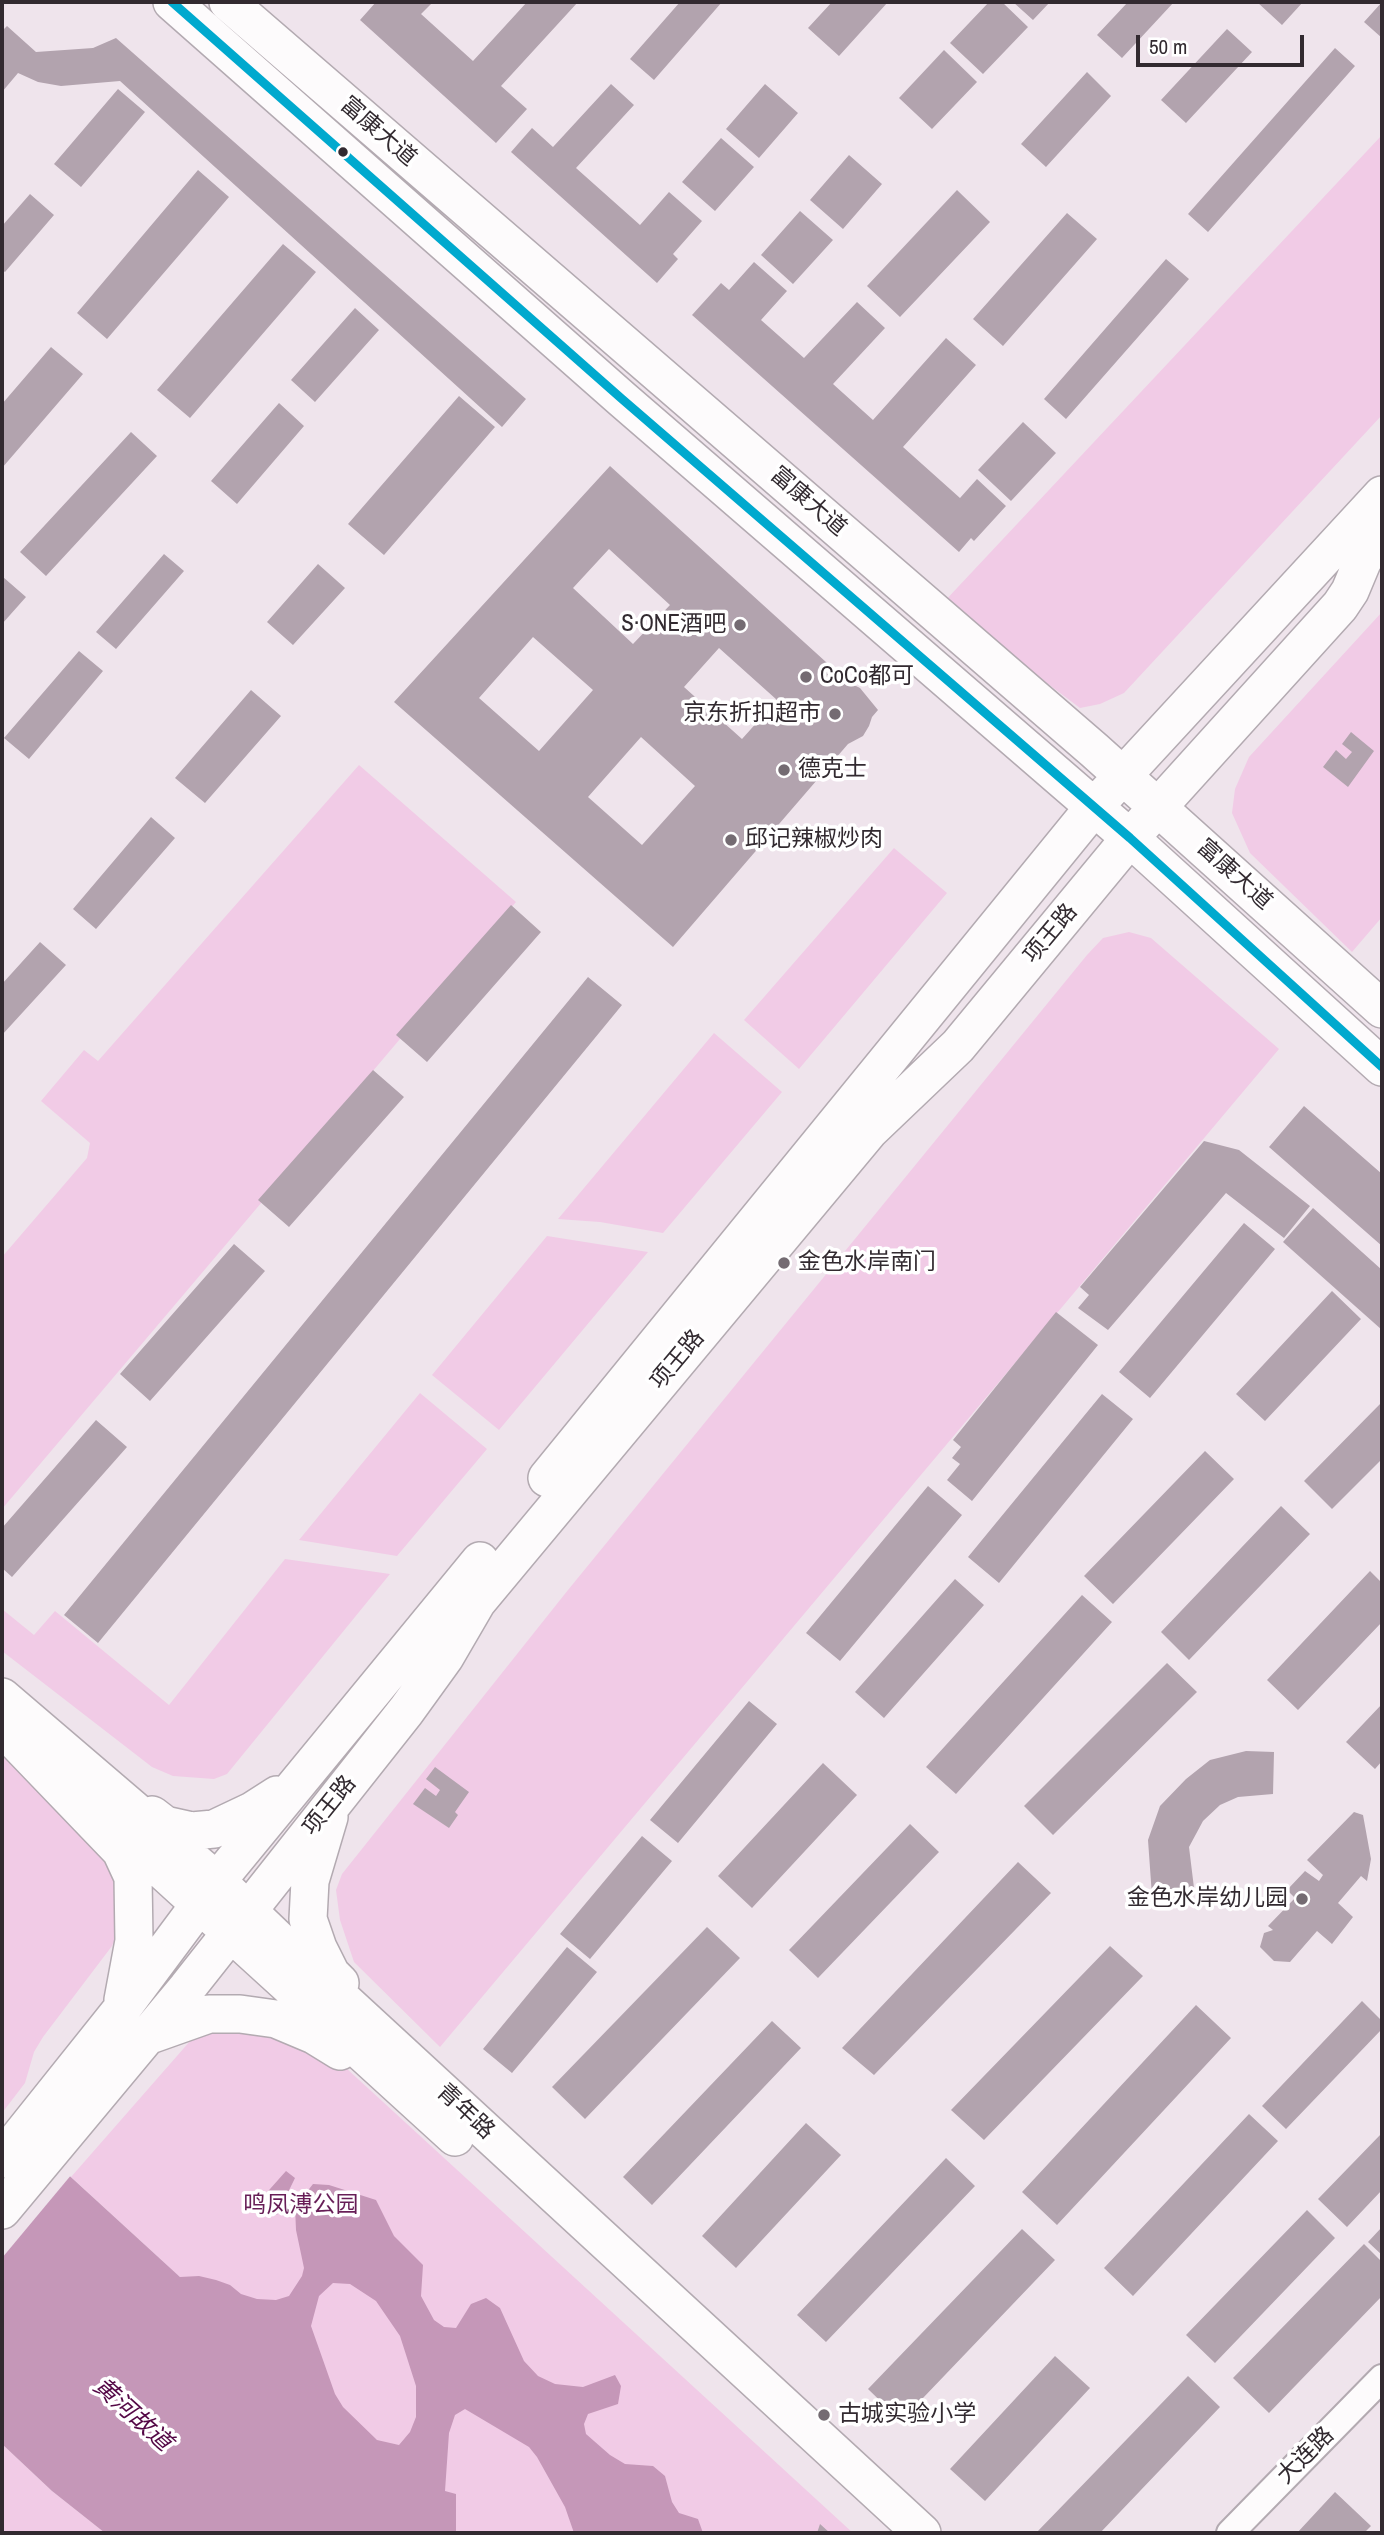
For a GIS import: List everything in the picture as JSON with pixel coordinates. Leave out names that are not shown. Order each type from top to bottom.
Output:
[{"type":"main road","name":"富康大道","points":[[172,2],[622,399],[1130,838],[1382,1067]]},
{"type":"main road","name":"富康大道","points":[[238,5],[1123,775],[1382,1009]]},
{"type":"main road","points":[[213,39],[238,5]]},
{"type":"main road","name":"项王路","points":[[2,2210],[47,2129],[121,2010],[208,1892],[1094,807],[1382,495]]},
{"type":"main road","name":"项王路","points":[[2,2159],[47,2129],[146,2036],[428,1682],[485,1592],[870,1130],[958,1046],[1130,838],[1340,606],[1350,591],[1363,560],[1382,535]]},
{"type":"main road","points":[[5,1715],[165,1825],[192,1831],[214,1829],[252,1811],[302,1779]]},
{"type":"main road","points":[[5,1715],[121,1851],[133,1877],[134,1941],[121,2010]]},
{"type":"main road","name":"青年路","points":[[5,1715],[208,1892],[412,2080],[922,2533]]},
{"type":"main road","points":[[335,1799],[310,1881],[309,1919],[318,1948],[331,1974],[412,2080]]},
{"type":"main road","points":[[146,2036],[209,2014],[240,2014],[276,2019],[412,2080]]},
{"type":"main road","name":"青年路","points":[[412,2080],[623,2287],[891,2533]]},
{"type":"street","name":"大连路","points":[[1230,2533],[1382,2378]]},
{"type":"green space","points":[[1382,135],[1382,415],[1124,693],[1100,704],[1080,708],[942,604]]},
{"type":"green space","points":[[1382,612],[1382,917],[1352,952],[1250,853],[1232,813],[1235,789],[1249,757]]},
{"type":"green space","points":[[359,765],[516,902],[2,1509],[2,1257],[87,1158],[90,1143],[41,1101],[84,1050],[98,1061]]},
{"type":"green space","points":[[894,848],[947,893],[799,1069],[744,1020]]},
{"type":"green space","points":[[1129,932],[1151,938],[1279,1049],[440,2047],[354,1962],[340,1920],[336,1890],[342,1874],[568,1590],[1087,955],[1103,938]]},
{"type":"green space","points":[[714,1033],[782,1092],[663,1233],[600,1222],[558,1219]]},
{"type":"green space","points":[[547,1236],[648,1252],[499,1430],[432,1375]]},
{"type":"green space","points":[[420,1393],[487,1449],[397,1556],[299,1540]]},
{"type":"green space","points":[[285,1559],[390,1574],[227,1774],[214,1779],[173,1776],[152,1767],[2,1651],[2,1609],[34,1635],[55,1611],[169,1705]]},
{"type":"green space","points":[[2,1747],[117,1865],[122,1924],[112,1946],[43,2037],[34,2052],[25,2083],[2,2113]]},
{"type":"green space","name":"鸣凤溥公园","points":[[212,2024],[322,2046],[853,2533],[438,2533],[180,2277],[71,2177],[198,2032]]},
{"type":"green space","points":[[2,2444],[52,2491],[105,2533],[2,2533]]},
{"type":"water","name":"黄河故道","points":[[2,2114],[180,2277],[199,2276],[216,2280],[230,2285],[241,2294],[257,2299],[276,2300],[289,2296],[302,2276],[304,2268],[296,2230],[295,2207],[313,2184],[329,2185],[376,2200],[394,2236],[423,2265],[421,2296],[434,2320],[444,2327],[456,2328],[471,2304],[486,2298],[500,2308],[524,2361],[538,2376],[555,2384],[583,2387],[615,2375],[621,2386],[618,2404],[588,2414],[584,2424],[586,2434],[625,2464],[653,2466],[665,2476],[672,2502],[679,2513],[698,2519],[703,2533],[574,2533],[565,2507],[529,2447],[465,2409],[455,2415],[449,2433],[445,2491],[456,2494],[456,2533],[105,2533],[52,2491],[2,2444]],"holes":[[[333,2283],[350,2284],[376,2301],[400,2336],[416,2386],[416,2417],[410,2432],[399,2445],[377,2440],[343,2407],[335,2394],[311,2326],[319,2296]]]},
{"type":"water","points":[[286,2171],[295,2178],[277,2215],[262,2214],[262,2198]]},
{"type":"pier","points":[[2,2111],[72,2174],[2,2258]]},
{"type":"building","points":[[376,2],[433,2],[421,14],[473,61],[527,2],[578,2],[501,86],[527,109],[496,143],[360,20]]},
{"type":"building","points":[[680,2],[722,2],[654,80],[630,59]]},
{"type":"building","points":[[832,2],[888,2],[839,56],[808,28]]},
{"type":"building","points":[[989,2],[1002,2],[1028,27],[983,74],[950,43]]},
{"type":"building","points":[[1013,2],[1050,2],[1033,20]]},
{"type":"building","points":[[1128,2],[1174,2],[1122,58],[1097,35]]},
{"type":"building","points":[[1257,2],[1303,2],[1282,25]]},
{"type":"building","points":[[1382,2],[1382,38],[1364,22]]},
{"type":"building","points":[[7,26],[36,52],[93,48],[116,38],[526,399],[502,427],[120,81],[61,86],[38,82],[18,73],[2,92],[2,31]]},
{"type":"building","points":[[1227,29],[1252,52],[1186,123],[1161,100]]},
{"type":"building","points":[[1335,48],[1355,66],[1208,232],[1188,214]]},
{"type":"building","points":[[944,50],[977,82],[932,129],[899,98]]},
{"type":"building","points":[[1087,72],[1111,96],[1046,167],[1021,144]]},
{"type":"building","points":[[611,84],[634,105],[576,168],[640,225],[669,192],[702,221],[673,254],[678,259],[657,283],[511,152],[532,128],[553,147]]},
{"type":"building","points":[[765,84],[798,113],[759,158],[726,129]]},
{"type":"building","points":[[118,89],[145,112],[81,187],[54,164]]},
{"type":"building","points":[[721,138],[754,167],[715,211],[682,182]]},
{"type":"building","points":[[849,155],[882,184],[843,229],[810,200]]},
{"type":"building","points":[[198,170],[229,197],[107,339],[77,313]]},
{"type":"building","points":[[957,190],[990,222],[900,317],[867,286]]},
{"type":"building","points":[[30,194],[54,215],[5,272],[2,270],[2,226]]},
{"type":"building","points":[[800,211],[833,240],[793,284],[761,255]]},
{"type":"building","points":[[1067,213],[1097,239],[1003,346],[973,319]]},
{"type":"building","points":[[283,244],[316,272],[190,418],[157,390]]},
{"type":"building","points":[[1166,259],[1189,279],[1066,419],[1044,399]]},
{"type":"building","points":[[754,262],[787,291],[761,320],[804,358],[857,302],[885,328],[833,384],[873,420],[946,338],[976,365],[903,447],[960,498],[977,479],[1006,506],[974,541],[971,538],[959,552],[692,315],[721,283],[729,290]]},
{"type":"building","points":[[355,308],[379,330],[315,402],[291,380]]},
{"type":"building","points":[[51,347],[83,374],[2,468],[2,404]]},
{"type":"building","points":[[459,396],[495,427],[384,555],[348,524]]},
{"type":"building","points":[[279,403],[304,426],[237,504],[211,481]]},
{"type":"building","points":[[1023,422],[1056,453],[1011,501],[978,470]]},
{"type":"building","points":[[131,432],[157,456],[46,576],[20,552]]},
{"type":"building","points":[[610,466],[848,682],[860,688],[878,710],[863,736],[848,744],[673,947],[394,702]],"holes":[[[609,549],[670,605],[633,644],[573,588]],[[533,637],[593,690],[539,751],[479,698]],[[719,648],[777,700],[742,739],[684,687]],[[641,737],[695,786],[642,845],[588,797]]]},
{"type":"building","points":[[164,554],[184,571],[116,649],[96,632]]},
{"type":"building","points":[[318,564],[345,588],[293,645],[267,622]]},
{"type":"building","points":[[3,577],[26,597],[2,624],[2,579]]},
{"type":"building","points":[[79,651],[103,671],[29,759],[4,738]]},
{"type":"building","points":[[251,690],[281,716],[205,803],[175,778]]},
{"type":"building","points":[[1351,732],[1374,751],[1348,787],[1323,767],[1336,750],[1346,759],[1352,752],[1342,744]]},
{"type":"building","points":[[151,817],[175,838],[96,929],[73,909]]},
{"type":"building","points":[[511,905],[541,932],[427,1062],[396,1035]]},
{"type":"building","points":[[40,942],[66,965],[2,1035],[2,984]]},
{"type":"building","points":[[588,977],[622,1005],[98,1643],[64,1615]]},
{"type":"building","points":[[373,1070],[404,1097],[289,1227],[258,1200]]},
{"type":"building","points":[[1304,1106],[1382,1174],[1382,1246],[1269,1147]]},
{"type":"building","points":[[1204,1141],[1239,1150],[1310,1206],[1284,1238],[1226,1193],[1108,1330],[1078,1308],[1089,1295],[1080,1287]]},
{"type":"building","points":[[1313,1208],[1382,1270],[1382,1330],[1283,1242]]},
{"type":"building","points":[[1244,1223],[1275,1249],[1150,1398],[1119,1372]]},
{"type":"building","points":[[234,1244],[265,1271],[150,1401],[120,1374]]},
{"type":"building","points":[[1332,1291],[1361,1319],[1265,1421],[1236,1394]]},
{"type":"building","points":[[1056,1312],[1098,1345],[972,1501],[947,1480],[960,1464],[952,1458],[961,1447],[953,1440]]},
{"type":"building","points":[[1102,1394],[1133,1419],[999,1583],[968,1557]]},
{"type":"building","points":[[1382,1402],[1382,1459],[1332,1509],[1304,1481]]},
{"type":"building","points":[[96,1420],[127,1447],[12,1577],[2,1568],[2,1528]]},
{"type":"building","points":[[1205,1451],[1234,1479],[1113,1604],[1084,1576]]},
{"type":"building","points":[[928,1486],[962,1515],[840,1661],[806,1633]]},
{"type":"building","points":[[1281,1506],[1310,1534],[1189,1660],[1161,1632]]},
{"type":"building","points":[[1370,1571],[1382,1583],[1382,1622],[1298,1710],[1267,1680]]},
{"type":"building","points":[[955,1579],[984,1605],[884,1718],[855,1692]]},
{"type":"building","points":[[1082,1595],[1112,1622],[956,1794],[926,1767]]},
{"type":"building","points":[[1167,1663],[1197,1692],[1053,1835],[1024,1806]]},
{"type":"building","points":[[749,1701],[777,1724],[678,1843],[650,1820]]},
{"type":"building","points":[[1382,1704],[1382,1761],[1375,1769],[1346,1742]]},
{"type":"building","points":[[1246,1751],[1274,1752],[1273,1794],[1238,1797],[1220,1805],[1203,1821],[1189,1847],[1194,1888],[1152,1896],[1148,1840],[1160,1806],[1186,1779],[1210,1760]]},
{"type":"building","points":[[823,1763],[857,1795],[752,1908],[718,1876]]},
{"type":"building","points":[[435,1767],[469,1792],[455,1812],[458,1815],[449,1828],[413,1804],[425,1788],[436,1796],[440,1790],[426,1779]]},
{"type":"building","points":[[1354,1812],[1363,1815],[1371,1859],[1367,1881],[1361,1876],[1338,1903],[1353,1917],[1332,1944],[1317,1931],[1290,1962],[1274,1961],[1260,1947],[1264,1933],[1273,1930],[1268,1926],[1295,1898],[1287,1890],[1305,1871],[1319,1881],[1323,1875],[1307,1860]]},
{"type":"building","points":[[910,1824],[939,1852],[818,1978],[789,1950]]},
{"type":"building","points":[[642,1836],[672,1861],[590,1959],[560,1934]]},
{"type":"building","points":[[1018,1862],[1051,1893],[874,2075],[842,2048]]},
{"type":"building","points":[[707,1927],[740,1958],[585,2119],[552,2087]]},
{"type":"building","points":[[1110,1946],[1143,1976],[984,2140],[951,2110]]},
{"type":"building","points":[[567,1947],[597,1972],[512,2073],[483,2049]]},
{"type":"building","points":[[1362,2001],[1382,2021],[1382,2029],[1286,2129],[1262,2106]]},
{"type":"building","points":[[1196,2005],[1231,2038],[1057,2225],[1022,2192]]},
{"type":"building","points":[[772,2021],[801,2048],[652,2205],[623,2177]]},
{"type":"building","points":[[1249,2114],[1278,2141],[1133,2296],[1104,2268]]},
{"type":"building","points":[[806,2123],[841,2155],[736,2268],[702,2236]]},
{"type":"building","points":[[1382,2133],[1382,2190],[1347,2227],[1318,2199]]},
{"type":"building","points":[[946,2158],[975,2186],[826,2342],[797,2315]]},
{"type":"building","points":[[1307,2210],[1335,2238],[1215,2363],[1186,2335]]},
{"type":"building","points":[[1382,2227],[1382,2255],[1368,2242]]},
{"type":"building","points":[[1022,2229],[1055,2260],[901,2421],[868,2389]]},
{"type":"building","points":[[1364,2244],[1382,2262],[1382,2296],[1269,2413],[1233,2378]]},
{"type":"building","points":[[1055,2356],[1090,2388],[985,2501],[950,2469]]},
{"type":"building","points":[[1188,2376],[1220,2407],[1100,2533],[1036,2533]]},
{"type":"building","points":[[1335,2492],[1371,2526],[1364,2533],[1297,2533]]},
{"type":"building","points":[[820,2524],[830,2533],[817,2533]]},
{"type":"transit line","points":[[172,2],[622,399],[1130,838],[1382,1067]]},
{"type":"place","name":"S·ONE酒吧","points":[[740,625]]},
{"type":"place","name":"CoCo都可","points":[[806,677]]},
{"type":"place","name":"京东折扣超市","points":[[835,714]]},
{"type":"place","name":"德克士","points":[[784,770]]},
{"type":"place","name":"邱记辣椒炒肉","points":[[731,840]]},
{"type":"place","name":"金色水岸南门","points":[[784,1263]]},
{"type":"place","name":"金色水岸幼儿园","points":[[1302,1899]]},
{"type":"place","name":"古城实验小学","points":[[824,2415]]}]
